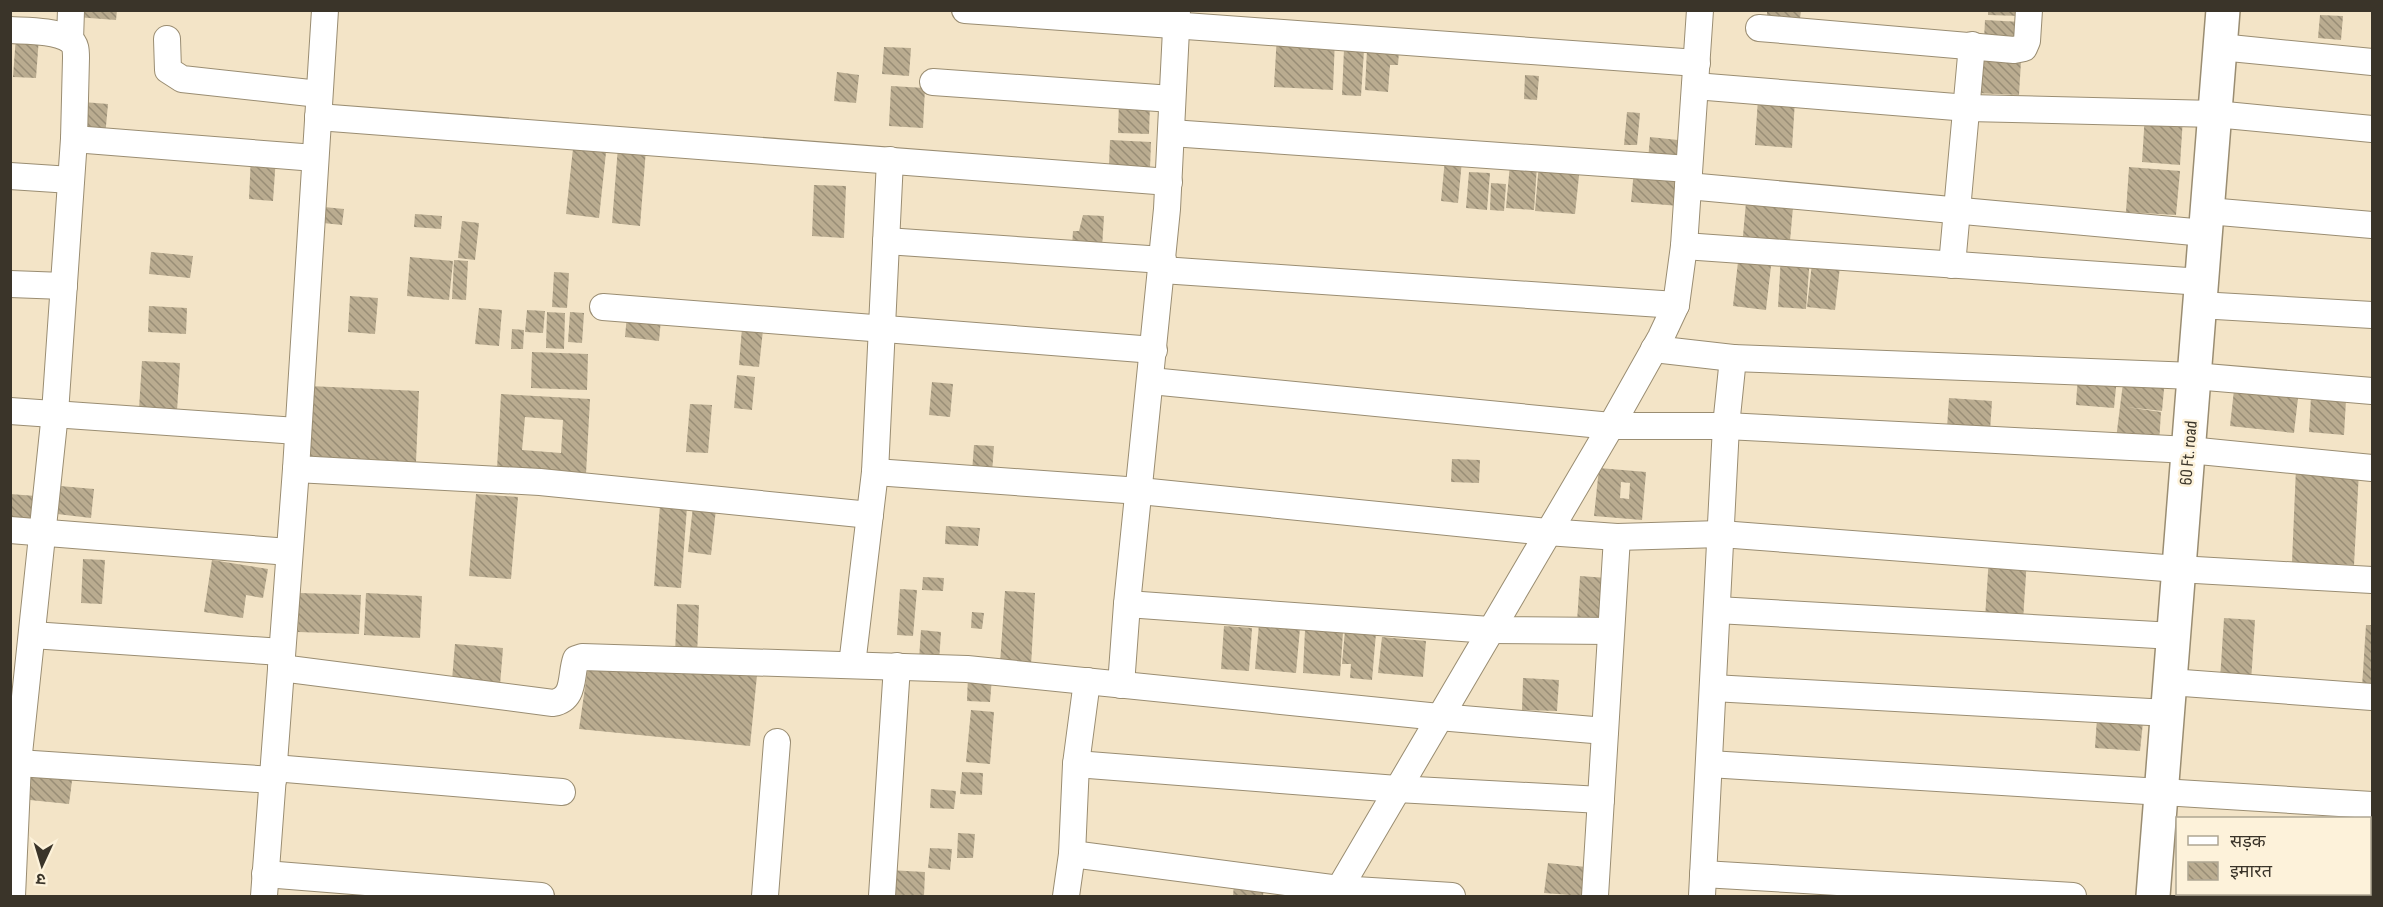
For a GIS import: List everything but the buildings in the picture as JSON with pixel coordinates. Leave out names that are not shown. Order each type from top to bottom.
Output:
[{"type":"street","points":[[70,40],[71,10]]},
{"type":"street","points":[[325,10],[296,469],[265,885],[541,897]]},
{"type":"street","points":[[965,10],[1176,18],[1696,74],[1968,108],[2215,114],[2373,129]]},
{"type":"street","points":[[1337,893],[1611,426],[1654,350],[1676,305],[1684,246],[1700,10]]},
{"type":"street","points":[[1759,28],[2014,50],[2024,48],[2027,41],[2029,10]]},
{"type":"street","name":"60 Ft. road","points":[[2153,897],[2223,10]]},
{"type":"street","points":[[1121,685],[1169,182],[1176,18]]},
{"type":"street","points":[[10,30],[44,33],[70,40],[75,46],[76,58],[74,139],[55,413],[42,532],[24,641],[18,763],[13,812],[12,897]]},
{"type":"street","points":[[167,39],[166,64],[168,70],[182,79],[319,106],[890,160],[1169,182]]},
{"type":"street","points":[[1952,265],[1972,45]]},
{"type":"street","points":[[2220,47],[2373,62]]},
{"type":"street","points":[[933,82],[1173,99]]},
{"type":"street","points":[[1171,133],[1689,177],[1956,210],[2206,222],[2373,225]]},
{"type":"street","points":[[74,139],[315,158]]},
{"type":"street","points":[[852,665],[875,472],[880,329],[890,160]]},
{"type":"street","points":[[10,176],[71,180]]},
{"type":"street","points":[[886,241],[1676,305]]},
{"type":"street","points":[[1684,246],[1952,265],[2373,315]]},
{"type":"street","points":[[10,284],[64,286]]},
{"type":"street","points":[[603,307],[1154,350]]},
{"type":"street","points":[[1654,350],[1733,358],[2194,376],[2373,391]]},
{"type":"street","points":[[1733,358],[1726,426],[1702,885],[2073,897]]},
{"type":"street","points":[[1151,381],[1611,426],[1726,426],[2189,450],[2373,468]]},
{"type":"street","points":[[10,411],[297,431]]},
{"type":"street","points":[[296,469],[540,482],[870,515]]},
{"type":"street","points":[[875,472],[1140,491],[1547,532],[1617,537],[1720,534],[2178,569],[2373,580]]},
{"type":"street","points":[[10,530],[289,552]]},
{"type":"street","points":[[1595,897],[1617,537]]},
{"type":"street","points":[[1127,604],[1490,630],[1611,631]]},
{"type":"street","points":[[1717,610],[2174,636]]},
{"type":"street","points":[[24,641],[282,660],[553,703],[562,701],[569,693],[573,666],[576,659],[582,657],[967,669],[1439,717],[1605,731]]},
{"type":"street","points":[[882,897],[897,666]]},
{"type":"street","points":[[1066,897],[1072,854],[1076,764],[1086,681]]},
{"type":"street","points":[[1713,688],[2169,698],[2373,697]]},
{"type":"street","points":[[765,897],[777,742]]},
{"type":"street","points":[[18,763],[273,774],[562,792]]},
{"type":"street","points":[[1076,764],[1398,789],[1601,800]]},
{"type":"street","points":[[1709,764],[2373,805]]},
{"type":"street","points":[[1072,854],[1337,893],[1452,897]]}]
